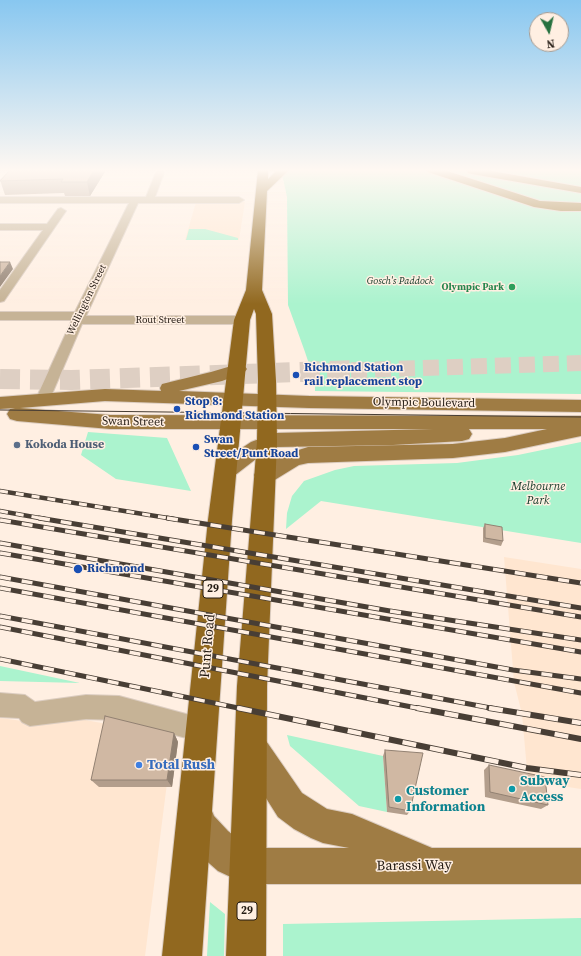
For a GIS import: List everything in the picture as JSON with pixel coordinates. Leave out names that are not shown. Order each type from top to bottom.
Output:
[{"type":"highway","name":"Punt Road","points":[[182,956],[220,520],[238,370],[242,320],[254,290],[260,215]]},
{"type":"highway","name":"Punt Road","points":[[246,956],[250,745],[267,432],[264,314],[254,290]]},
{"type":"main road","points":[[0,403],[116,396],[148,392],[192,383],[238,370]]},
{"type":"main road","points":[[116,396],[267,401]]},
{"type":"main road","name":"Olympic Boulevard","points":[[267,401],[581,406]]},
{"type":"main road","points":[[521,405],[534,412],[535,431]]},
{"type":"main road","name":"Swan Street","points":[[0,413],[59,416],[95,421],[231,423],[267,432]]},
{"type":"main road","points":[[535,431],[581,414]]},
{"type":"main road","points":[[265,475],[291,460],[308,455],[446,451],[535,431],[581,423]]},
{"type":"main road","points":[[226,470],[267,432],[285,438],[427,437],[465,434],[581,430]]},
{"type":"main road","points":[[250,745],[290,805],[306,817],[323,826],[352,831],[428,865]]},
{"type":"main road","points":[[195,810],[202,828],[215,844],[231,858],[248,866]]},
{"type":"main road","name":"Barassi Way","points":[[248,866],[581,866]]},
{"type":"street","points":[[0,298],[58,215]]},
{"type":"street","name":"Wellington Street","points":[[42,401],[62,353],[128,215]]},
{"type":"street","points":[[0,227],[49,227]]},
{"type":"street","name":"Rout Street","points":[[0,316],[242,320]]},
{"type":"street","points":[[0,705],[25,707],[30,714],[86,707],[119,708],[201,730]]},
{"type":"shaded area","points":[[192,215],[243,215],[239,240],[185,240]]},
{"type":"shaded area","points":[[504,557],[581,569],[581,789],[528,781],[522,714],[514,682]]},
{"type":"shaded area","points":[[0,718],[30,722],[85,720],[173,736],[145,956],[0,956]]},
{"type":"green space","name":"Gosch's Paddock","points":[[287,215],[581,215],[581,394],[315,391],[315,382],[288,305]]},
{"type":"green space","points":[[189,229],[205,229],[238,238],[238,240],[186,240]]},
{"type":"green space","points":[[88,432],[167,438],[191,491],[116,479],[81,455]]},
{"type":"green space","name":"Melbourne Park","points":[[581,442],[581,543],[321,501],[286,529],[287,513],[292,496],[304,481],[335,470],[354,466],[457,463],[518,455]]},
{"type":"green space","points":[[0,666],[80,683],[0,681]]},
{"type":"green space","points":[[287,735],[383,756],[387,812],[359,806],[290,746]]},
{"type":"green space","points":[[210,902],[225,914],[224,956],[207,956]]},
{"type":"green space","points":[[581,918],[581,956],[283,956],[283,924]]},
{"type":"building","points":[[0,262],[10,262],[0,276]]},
{"type":"building","points":[[485,524],[502,527],[503,541],[485,538]]},
{"type":"building","name":"Total Rush","points":[[105,716],[174,733],[167,780],[91,780]]},
{"type":"building","name":"Customer Information","points":[[385,750],[423,753],[410,811],[389,807]]},
{"type":"building","name":"Subway Access","points":[[489,765],[545,777],[548,805],[490,792]]},
{"type":"tunnel","points":[[341,371],[581,363]]},
{"type":"tunnel","points":[[341,371],[357,370]]},
{"type":"tunnel","points":[[327,371],[341,371]]},
{"type":"tunnel","points":[[0,379],[71,380],[341,371]]},
{"type":"tram line","points":[[0,410],[581,417]]},
{"type":"railway","points":[[0,491],[174,519]]},
{"type":"railway","points":[[0,511],[45,519]]},
{"type":"railway","points":[[39,518],[45,519]]},
{"type":"railway","points":[[167,518],[581,583]]},
{"type":"railway","points":[[45,519],[581,608]]},
{"type":"railway","points":[[0,520],[581,617]]},
{"type":"railway","points":[[0,543],[390,611],[581,640]]},
{"type":"railway","points":[[0,553],[581,652]]},
{"type":"railway","points":[[0,577],[513,670],[581,679]]},
{"type":"railway","points":[[0,588],[581,693]]},
{"type":"railway","points":[[0,616],[496,709]]},
{"type":"railway","points":[[0,627],[422,709]]},
{"type":"railway","points":[[0,659],[243,709]]},
{"type":"railway","points":[[238,708],[527,768],[581,775]]},
{"type":"railway","points":[[417,708],[581,739]]},
{"type":"railway","points":[[489,708],[581,723]]},
{"type":"place","name":"Olympic Park","points":[[512,287]]},
{"type":"place","name":"Richmond Station rail replacement stop","points":[[296,375]]},
{"type":"place","name":"Stop 8: Richmond Station","points":[[177,409]]},
{"type":"place","name":"Kokoda House","points":[[17,445]]},
{"type":"place","name":"Swan Street/Punt Road","points":[[196,447]]},
{"type":"place","name":"Richmond","points":[[78,569]]},
{"type":"place","name":"Total Rush","points":[[139,765]]},
{"type":"place","name":"Subway Access","points":[[512,789]]},
{"type":"place","name":"Customer Information","points":[[398,799]]}]
